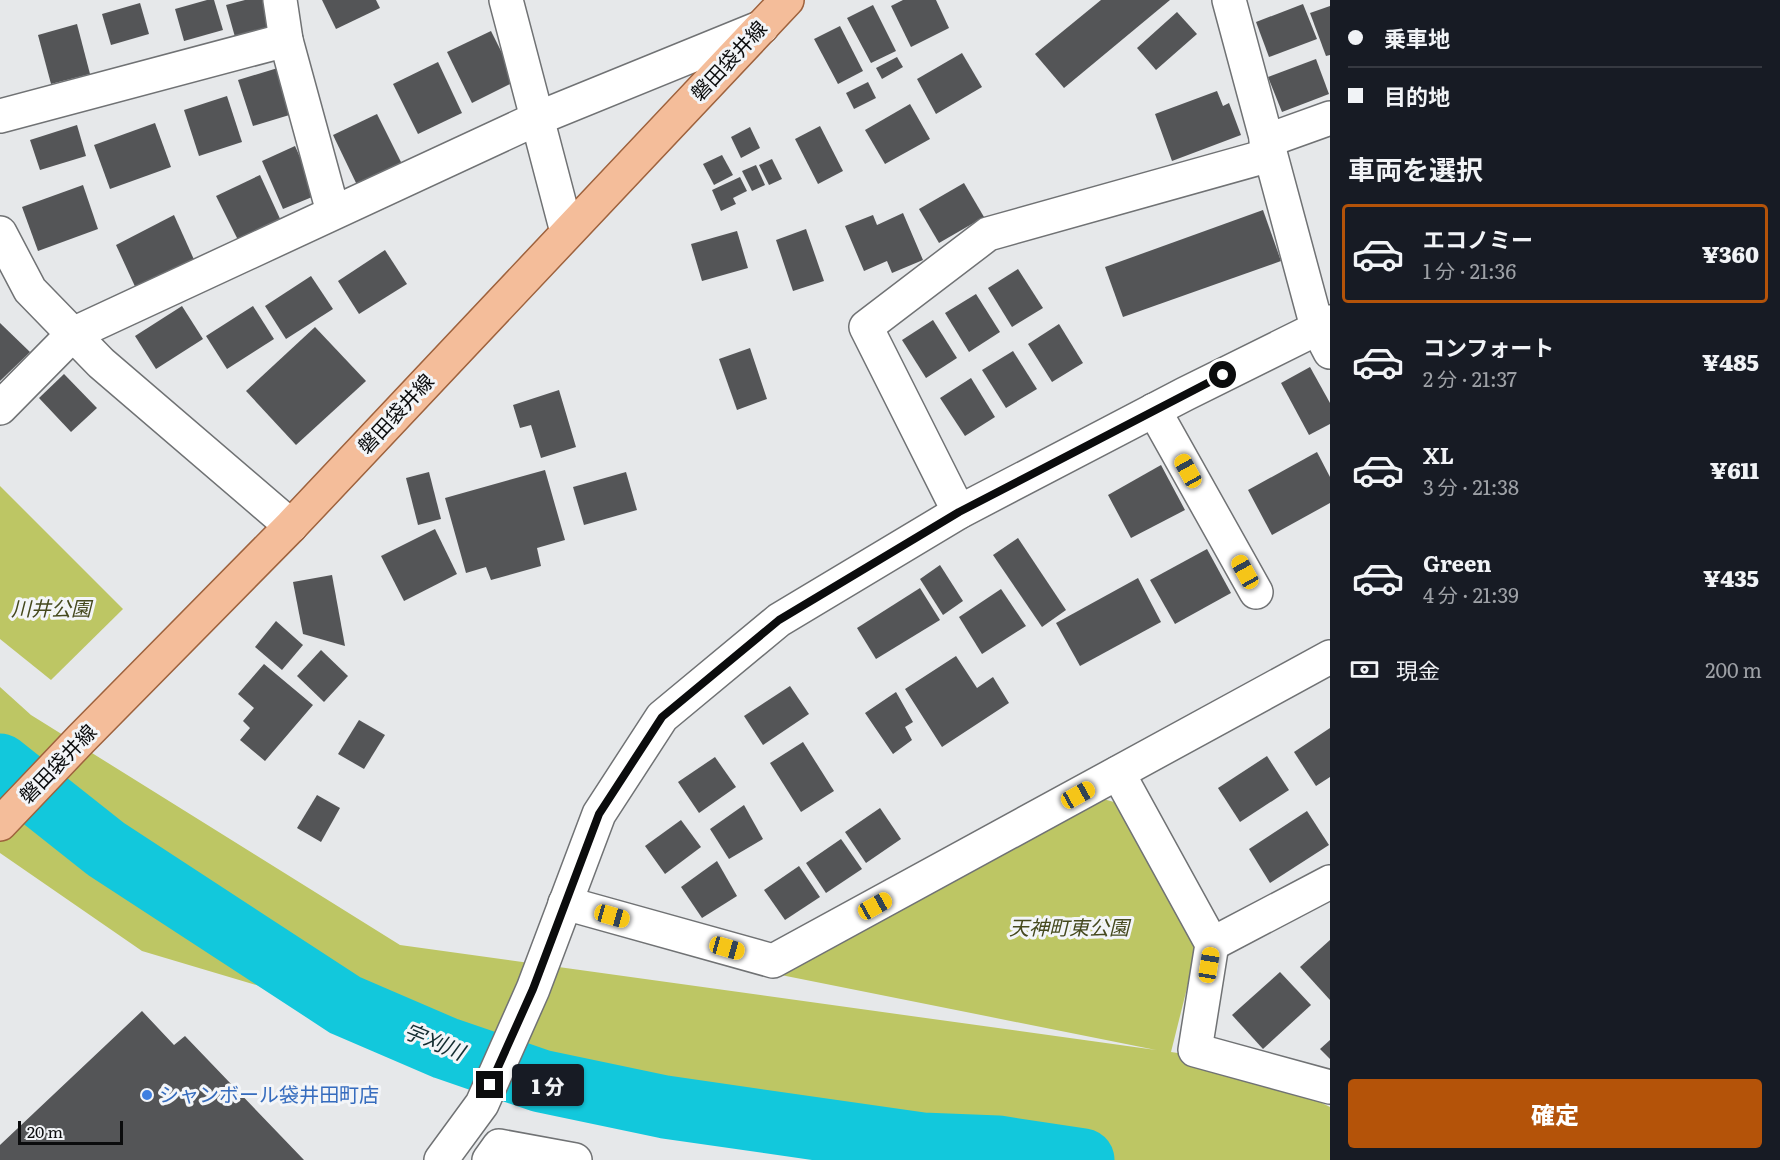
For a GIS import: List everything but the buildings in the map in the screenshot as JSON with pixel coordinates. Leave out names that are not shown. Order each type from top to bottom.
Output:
[{"type":"main road","name":"磐田袋井線","points":[[0,824],[291,526],[787,0]]},
{"type":"street","points":[[280,0],[286,40],[333,212]]},
{"type":"street","points":[[506,0],[567,232]]},
{"type":"street","points":[[441,1160],[482,1104],[533,989],[599,814],[662,717],[779,620],[959,512],[1154,410],[1326,334],[1268,148],[1229,0]]},
{"type":"street","points":[[0,408],[73,334],[536,119],[762,27]]},
{"type":"street","points":[[0,116],[286,40]]},
{"type":"street","points":[[959,512],[866,327],[988,234],[1268,148],[1330,118]]},
{"type":"street","points":[[0,233],[30,290],[101,363],[291,526]]},
{"type":"street","points":[[1154,410],[1256,592]]},
{"type":"street","points":[[565,903],[773,961],[1330,657]]},
{"type":"street","points":[[1118,772],[1212,944],[1195,1050],[1330,1087]]},
{"type":"street","points":[[1212,944],[1330,882]]},
{"type":"street","points":[[489,1160],[499,1146],[575,1160]]},
{"type":"green space","name":"川井公園","points":[[0,486],[123,609],[51,680],[0,639]]},
{"type":"green space","name":"天神町東公園","points":[[0,687],[31,715],[400,945],[1156,1050],[776,974],[1096,797],[1114,802],[1197,948],[1171,1052],[1239,1062],[1330,1107],[1330,1160],[844,1160],[142,951],[0,853]]},
{"type":"waterway","name":"宇刈川","points":[[0,765],[106,849],[345,1005],[445,1048],[541,1081],[665,1107],[922,1144],[998,1147],[1083,1160]]},
{"type":"place","name":"シャンボール袋井田町店","points":[[147,1095]]},
{"type":"route","points":[[490,1085],[533,989],[599,814],[662,717],[779,620],[959,512],[1223,375]]}]
